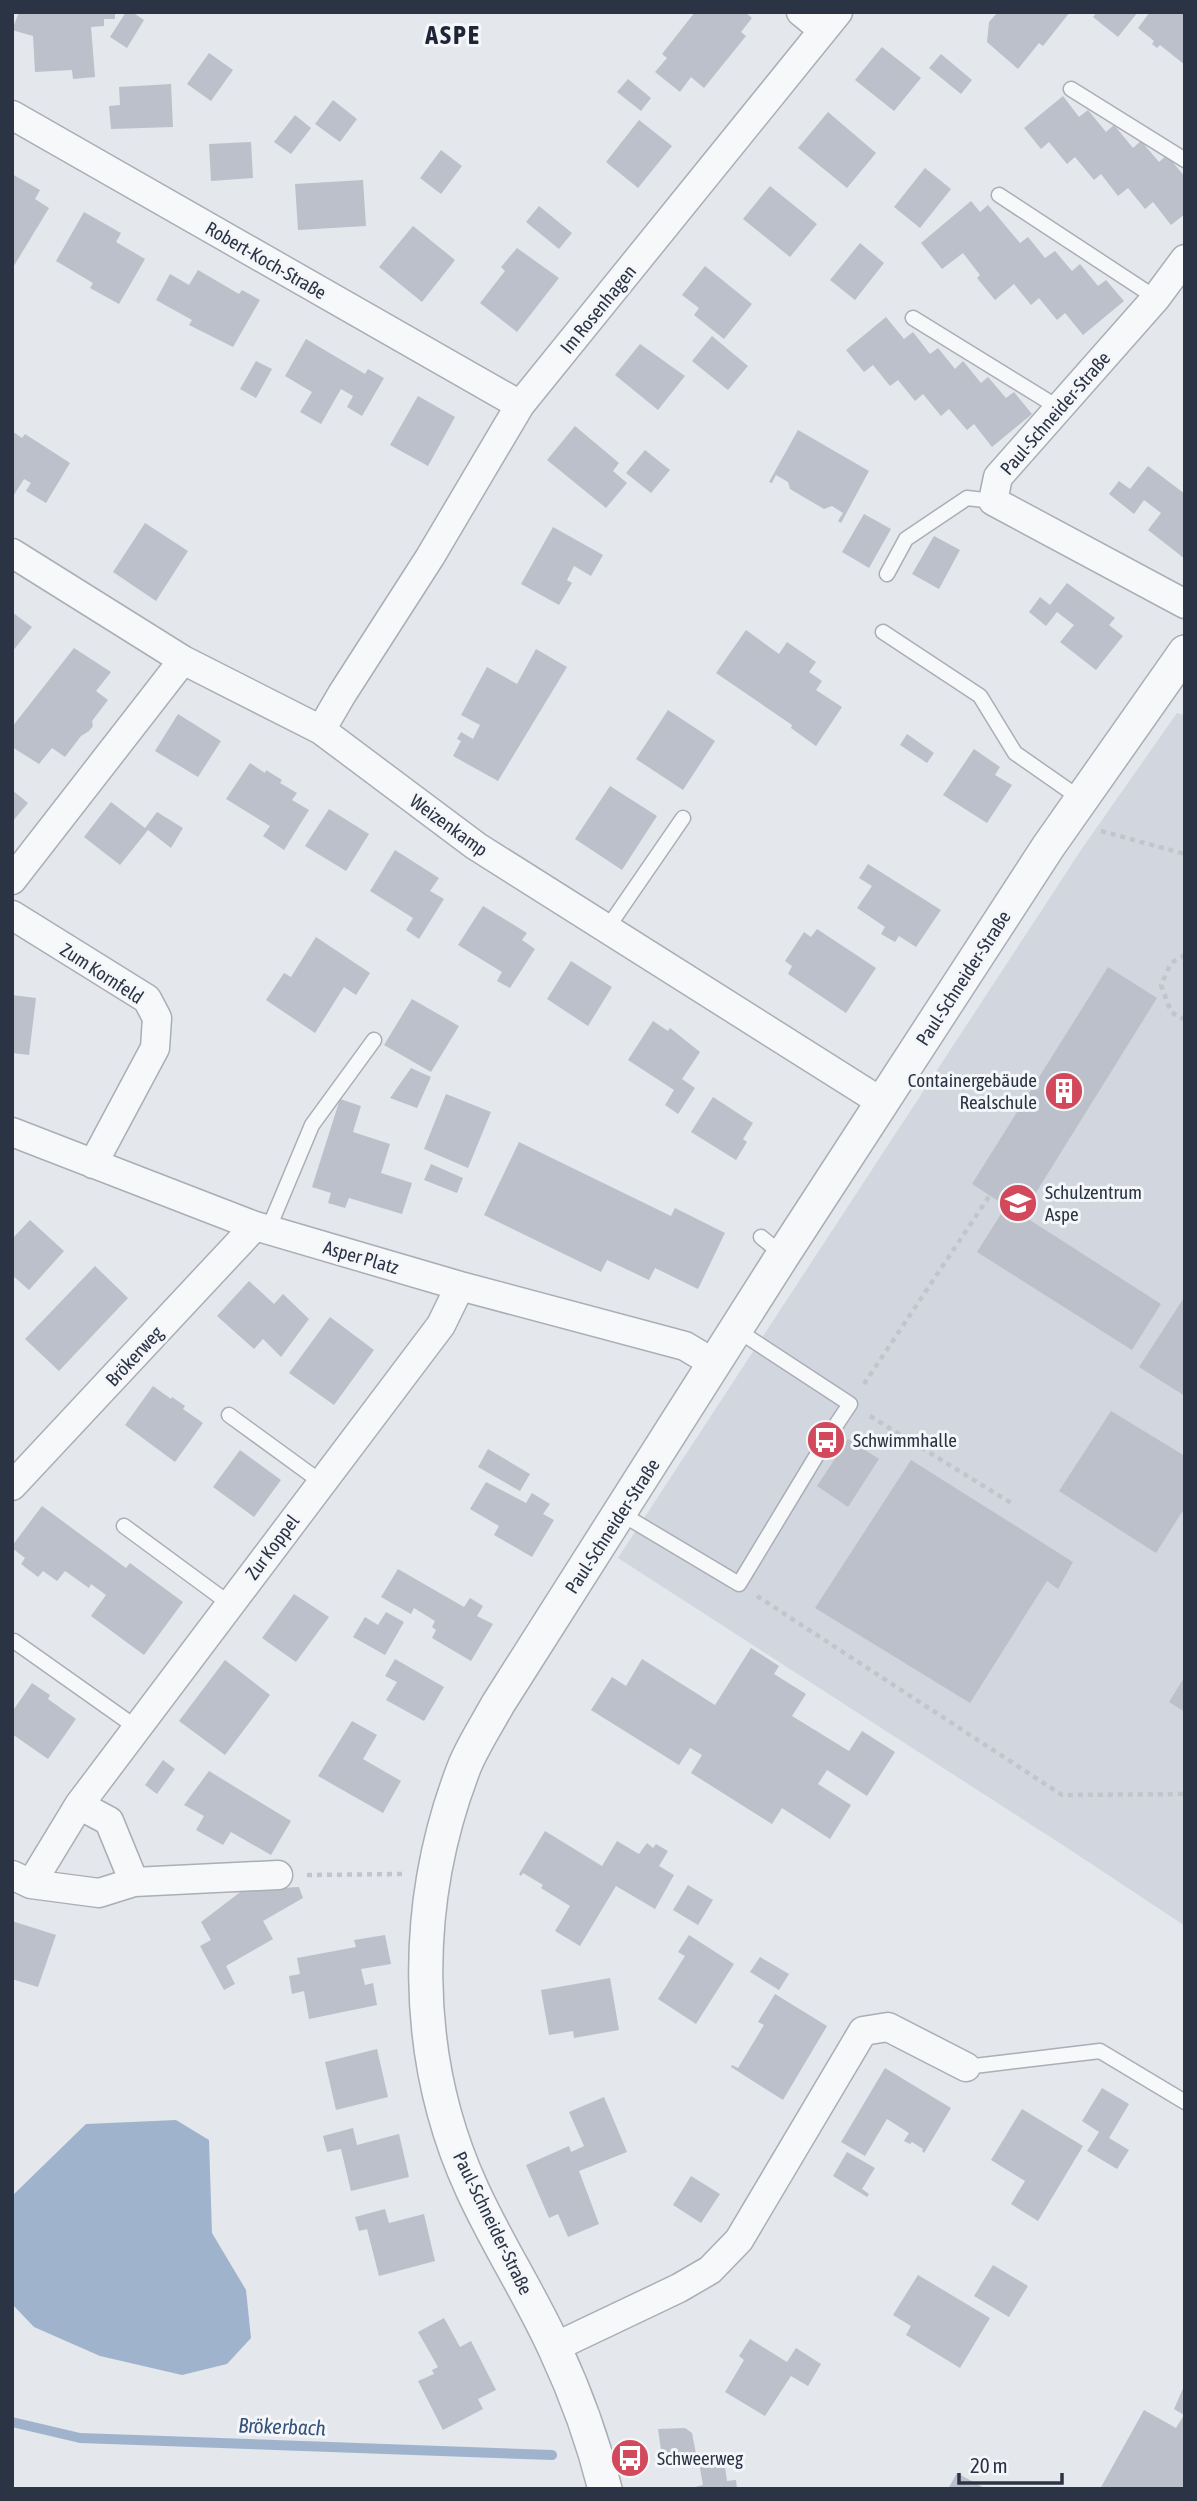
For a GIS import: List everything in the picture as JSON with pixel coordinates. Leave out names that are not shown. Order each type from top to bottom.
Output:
[{"type":"street","points":[[801,12],[830,21]]},
{"type":"street","name":"Im Rosenhagen","points":[[321,730],[520,405],[830,21]]},
{"type":"street","name":"Robert-Koch-Straße","points":[[12,115],[520,405]]},
{"type":"street","name":"Paul-Schneider-Straße","points":[[1185,259],[1156,298],[998,477],[993,501],[1185,604]]},
{"type":"street","name":"Weizenkamp","points":[[12,553],[183,660],[321,730],[476,846],[883,1103]]},
{"type":"street","points":[[12,880],[183,660]]},
{"type":"street","name":"Paul-Schneider-Straße","points":[[605,2489],[578,2402],[555,2347],[472,2189],[447,2125],[432,2058],[425,1992],[426,1933],[434,1873],[446,1822],[466,1763],[498,1704],[737,1330],[772,1246],[883,1103],[1073,810],[1180,667]]},
{"type":"street","name":"Zum Kornfeld","points":[[12,915],[147,999],[157,1018],[155,1048],[93,1164]]},
{"type":"street","name":"Asper Platz","points":[[12,1132],[262,1228],[460,1286],[685,1346],[715,1364]]},
{"type":"street","name":"Brökerweg","points":[[12,1486],[262,1228]]},
{"type":"street","name":"Zur Koppel","points":[[278,1875],[134,1882],[99,1894],[22,1879],[441,1325],[460,1286]]},
{"type":"street","points":[[79,1805],[109,1821],[134,1882]]},
{"type":"street","points":[[555,2347],[679,2288],[710,2270],[739,2240],[863,2031],[888,2027],[966,2067]]},
{"type":"lane","points":[[1070,89],[1185,160]]},
{"type":"lane","points":[[999,195],[1156,298]]},
{"type":"lane","points":[[913,318],[1059,408]]},
{"type":"lane","points":[[887,575],[906,539],[967,498],[993,501]]},
{"type":"lane","points":[[883,632],[980,696],[1015,753],[1073,810]]},
{"type":"lane","points":[[606,930],[683,818]]},
{"type":"lane","points":[[262,1228],[312,1125],[374,1040]]},
{"type":"lane","points":[[620,1513],[739,1584],[850,1404],[737,1330]]},
{"type":"lane","points":[[229,1415],[321,1482]]},
{"type":"lane","points":[[124,1526],[230,1604]]},
{"type":"lane","points":[[14,1641],[137,1728]]},
{"type":"lane","points":[[966,2067],[1100,2051],[1185,2102]]},
{"type":"path","points":[[1073,810],[1185,854]]},
{"type":"path","points":[[1185,956],[1171,963],[1161,985],[1171,1012],[1185,1020]]},
{"type":"path","points":[[990,1195],[850,1404],[1011,1503]]},
{"type":"path","points":[[739,1584],[1062,1795],[1185,1794]]},
{"type":"path","points":[[278,1875],[434,1873]]},
{"type":"shaded area","name":"Schulzentrum Aspe","points":[[1177,713],[1185,715],[1185,1926],[618,1558],[1083,847]]},
{"type":"water","points":[[176,2120],[209,2140],[212,2233],[246,2290],[251,2338],[227,2364],[182,2375],[100,2356],[34,2327],[12,2304],[12,2196],[86,2124]]},
{"type":"building","points":[[19,12],[115,12],[115,19],[104,19],[104,26],[91,27],[95,77],[73,79],[72,70],[35,72],[33,36],[12,30]]},
{"type":"building","points":[[126,12],[132,12],[144,20],[127,48],[110,37]]},
{"type":"building","points":[[695,12],[745,12],[752,18],[741,32],[746,36],[704,88],[691,77],[680,92],[655,72],[667,58],[662,54]]},
{"type":"building","points":[[998,12],[1070,12],[1043,46],[1039,43],[1018,69],[987,42],[989,22]]},
{"type":"building","points":[[1097,12],[1138,12],[1118,37],[1093,17]]},
{"type":"building","points":[[1150,12],[1185,12],[1185,65],[1160,45],[1157,48],[1152,44],[1154,41],[1138,28]]},
{"type":"building","points":[[882,47],[921,78],[894,111],[855,80]]},
{"type":"building","points":[[209,53],[233,70],[211,101],[187,84]]},
{"type":"building","points":[[941,54],[972,80],[961,94],[929,68]]},
{"type":"building","points":[[628,79],[651,98],[641,111],[617,92]]},
{"type":"building","points":[[171,84],[173,127],[111,129],[109,106],[120,105],[119,87]]},
{"type":"building","points":[[1063,96],[1079,117],[1088,110],[1106,132],[1114,125],[1133,148],[1141,141],[1159,162],[1167,155],[1185,177],[1185,214],[1171,225],[1153,202],[1145,209],[1128,188],[1118,196],[1101,174],[1094,180],[1075,157],[1067,164],[1049,142],[1041,149],[1024,128]]},
{"type":"building","points":[[333,100],[357,119],[340,142],[315,124]]},
{"type":"building","points":[[828,112],[876,153],[847,188],[798,148]]},
{"type":"building","points":[[295,115],[311,128],[291,154],[274,142]]},
{"type":"building","points":[[639,120],[672,146],[638,188],[606,162]]},
{"type":"building","points":[[251,142],[253,178],[211,181],[209,144]]},
{"type":"building","points":[[441,150],[462,166],[441,194],[420,178]]},
{"type":"building","points":[[925,168],[951,189],[920,228],[894,207]]},
{"type":"building","points":[[12,174],[40,190],[35,199],[49,208],[12,269]]},
{"type":"building","points":[[363,180],[366,226],[298,230],[295,184]]},
{"type":"building","points":[[770,186],[817,224],[790,257],[743,219]]},
{"type":"building","points":[[971,201],[980,212],[988,205],[1020,243],[1028,237],[1045,258],[1055,251],[1072,271],[1080,264],[1098,286],[1106,280],[1124,301],[1083,335],[1065,313],[1057,320],[1039,298],[1031,305],[1014,284],[995,300],[977,278],[980,275],[963,253],[942,269],[921,243]]},
{"type":"building","points":[[539,206],[572,233],[559,249],[526,222]]},
{"type":"building","points":[[84,212],[121,233],[116,242],[145,259],[119,304],[90,288],[93,283],[56,261]]},
{"type":"building","points":[[413,226],[455,260],[422,302],[379,267]]},
{"type":"building","points":[[860,243],[884,263],[855,300],[830,280]]},
{"type":"building","points":[[517,248],[559,278],[517,332],[480,303],[505,271],[501,267]]},
{"type":"building","points":[[705,266],[752,304],[724,339],[694,315],[699,308],[682,295]]},
{"type":"building","points":[[198,270],[239,294],[242,290],[260,300],[233,347],[189,325],[192,320],[156,300],[170,274],[189,285]]},
{"type":"building","points":[[886,317],[904,339],[913,332],[930,354],[938,348],[955,369],[963,361],[981,383],[988,377],[1006,398],[1014,392],[1032,414],[992,447],[974,424],[967,430],[949,409],[941,416],[923,394],[915,401],[898,380],[890,386],[873,365],[864,372],[846,350]]},
{"type":"building","points":[[712,336],[748,366],[728,390],[692,361]]},
{"type":"building","points":[[306,339],[365,374],[368,369],[384,378],[362,416],[347,407],[353,396],[341,389],[321,424],[300,412],[312,392],[285,376]]},
{"type":"building","points":[[640,344],[685,376],[658,410],[615,375]]},
{"type":"building","points":[[256,361],[272,369],[256,398],[240,389]]},
{"type":"building","points":[[418,396],[455,417],[428,466],[390,445]]},
{"type":"building","points":[[575,426],[619,463],[613,471],[627,483],[606,508],[547,460]]},
{"type":"building","points":[[798,430],[869,471],[841,523],[838,521],[843,513],[832,506],[824,509],[790,489],[788,482],[776,475],[772,483],[769,482]]},
{"type":"building","points":[[12,431],[22,438],[25,434],[70,463],[46,503],[26,491],[31,483],[24,479],[12,498]]},
{"type":"building","points":[[645,450],[670,470],[651,493],[626,473]]},
{"type":"building","points":[[1148,466],[1185,494],[1185,559],[1148,530],[1161,513],[1144,500],[1134,514],[1109,494],[1119,481],[1130,489]]},
{"type":"building","points":[[864,514],[891,529],[869,568],[842,552]]},
{"type":"building","points":[[145,523],[188,551],[156,601],[113,572]]},
{"type":"building","points":[[553,527],[603,555],[591,576],[574,566],[567,580],[572,583],[559,605],[521,584]]},
{"type":"building","points":[[934,536],[960,550],[939,589],[912,574]]},
{"type":"building","points":[[1067,583],[1115,618],[1109,625],[1123,636],[1096,670],[1060,642],[1074,625],[1057,612],[1046,626],[1029,612],[1040,597],[1050,605]]},
{"type":"building","points":[[12,612],[32,627],[12,652]]},
{"type":"building","points":[[746,630],[779,654],[787,642],[816,662],[809,672],[822,681],[816,690],[842,707],[816,746],[791,728],[792,725],[716,673]]},
{"type":"building","points":[[74,648],[111,672],[96,691],[108,700],[92,721],[93,726],[81,736],[65,757],[52,748],[39,764],[12,747],[12,727]]},
{"type":"building","points":[[536,649],[567,667],[498,781],[453,756],[461,741],[457,739],[461,732],[473,739],[480,725],[461,715],[487,667],[517,684]]},
{"type":"building","points":[[668,710],[715,741],[683,790],[636,759]]},
{"type":"building","points":[[178,714],[221,741],[198,777],[155,751]]},
{"type":"building","points":[[907,734],[934,753],[927,763],[900,745]]},
{"type":"building","points":[[974,749],[1000,767],[995,775],[1012,785],[987,823],[943,795]]},
{"type":"building","points":[[250,763],[282,780],[280,783],[297,793],[292,800],[309,810],[284,850],[263,836],[270,826],[226,799]]},
{"type":"building","points":[[610,786],[657,816],[622,870],[575,839]]},
{"type":"building","points":[[12,790],[28,803],[12,822]]},
{"type":"building","points":[[111,802],[145,828],[157,812],[183,828],[171,848],[148,830],[120,865],[84,837]]},
{"type":"building","points":[[329,809],[369,834],[346,871],[305,846]]},
{"type":"building","points":[[395,850],[439,878],[430,891],[444,899],[419,939],[406,930],[413,918],[370,891]]},
{"type":"building","points":[[868,864],[941,910],[916,947],[899,936],[895,942],[881,934],[885,927],[857,908],[872,886],[859,878]]},
{"type":"building","points":[[483,906],[527,933],[522,940],[535,949],[510,988],[497,981],[502,972],[458,945]]},
{"type":"building","points":[[817,929],[876,968],[846,1013],[788,974],[792,966],[785,961],[804,932],[811,937]]},
{"type":"building","points":[[316,937],[370,973],[356,995],[344,987],[315,1033],[266,1000],[284,973],[291,977]]},
{"type":"building","points":[[571,961],[612,987],[588,1026],[547,999]]},
{"type":"building","points":[[1108,967],[1157,998],[1022,1215],[1161,1304],[1132,1350],[977,1252],[1006,1206],[972,1184]]},
{"type":"building","points":[[12,995],[36,998],[29,1055],[12,1053]]},
{"type":"building","points":[[412,999],[459,1026],[431,1072],[384,1045]]},
{"type":"building","points":[[653,1021],[668,1031],[670,1028],[700,1052],[682,1079],[695,1088],[678,1114],[665,1105],[674,1090],[628,1060]]},
{"type":"building","points":[[411,1068],[431,1077],[417,1108],[390,1098]]},
{"type":"building","points":[[446,1094],[491,1112],[468,1168],[424,1149]]},
{"type":"building","points":[[713,1097],[753,1123],[743,1139],[747,1142],[736,1160],[691,1132]]},
{"type":"building","points":[[340,1099],[361,1106],[353,1132],[390,1144],[381,1173],[412,1183],[402,1214],[349,1198],[345,1208],[328,1203],[331,1193],[312,1187]]},
{"type":"building","points":[[519,1142],[671,1216],[675,1208],[725,1233],[698,1289],[655,1268],[649,1280],[607,1260],[601,1272],[484,1215]]},
{"type":"building","points":[[431,1164],[463,1178],[457,1193],[424,1180]]},
{"type":"building","points":[[30,1220],[64,1251],[29,1290],[12,1275],[12,1239]]},
{"type":"building","points":[[95,1266],[128,1298],[59,1371],[25,1339]]},
{"type":"building","points":[[249,1281],[274,1304],[283,1294],[309,1319],[281,1357],[263,1339],[254,1349],[217,1316]]},
{"type":"building","points":[[1185,1296],[1185,1396],[1139,1367]]},
{"type":"building","points":[[330,1317],[374,1350],[334,1405],[289,1373]]},
{"type":"building","points":[[153,1386],[185,1406],[183,1409],[203,1423],[175,1462],[125,1425]]},
{"type":"building","points":[[1111,1411],[1185,1456],[1185,1514],[1182,1512],[1156,1553],[1059,1491]]},
{"type":"building","points":[[848,1439],[879,1459],[848,1507],[817,1486]]},
{"type":"building","points":[[488,1449],[530,1474],[520,1491],[478,1467]]},
{"type":"building","points":[[240,1450],[281,1480],[254,1517],[213,1487]]},
{"type":"building","points":[[911,1460],[1073,1562],[1058,1589],[1047,1581],[970,1703],[815,1608]]},
{"type":"building","points":[[486,1482],[526,1503],[532,1493],[550,1504],[543,1514],[554,1520],[532,1557],[494,1535],[499,1526],[470,1509]]},
{"type":"building","points":[[42,1506],[126,1568],[130,1563],[183,1602],[144,1655],[91,1616],[106,1595],[91,1584],[89,1588],[65,1571],[57,1581],[43,1571],[38,1577],[21,1564],[25,1558],[12,1546]]},
{"type":"building","points":[[398,1569],[464,1607],[470,1598],[483,1606],[477,1616],[493,1624],[471,1661],[432,1638],[436,1630],[432,1627],[435,1621],[414,1608],[411,1614],[381,1597]]},
{"type":"building","points":[[294,1594],[329,1617],[296,1662],[262,1638]]},
{"type":"building","points":[[386,1612],[404,1622],[385,1655],[353,1637],[365,1617],[378,1625]]},
{"type":"building","points":[[751,1648],[779,1666],[774,1674],[806,1694],[792,1716],[849,1751],[862,1731],[895,1752],[867,1796],[827,1770],[818,1784],[851,1805],[830,1839],[782,1808],[772,1824],[691,1773],[702,1755],[690,1748],[679,1765],[591,1710],[612,1677],[626,1686],[642,1659],[715,1705]]},
{"type":"building","points":[[395,1659],[444,1687],[424,1721],[386,1700],[397,1682],[385,1676]]},
{"type":"building","points":[[225,1660],[270,1695],[225,1755],[179,1721]]},
{"type":"building","points":[[1185,1676],[1185,1712],[1169,1702]]},
{"type":"building","points":[[32,1683],[50,1695],[48,1699],[76,1719],[48,1759],[12,1734],[12,1712]]},
{"type":"building","points":[[352,1721],[377,1735],[363,1759],[401,1781],[383,1813],[318,1776]]},
{"type":"building","points":[[163,1760],[175,1769],[157,1794],[145,1785]]},
{"type":"building","points":[[209,1771],[291,1821],[271,1855],[231,1832],[223,1845],[196,1830],[204,1816],[184,1805]]},
{"type":"building","points":[[545,1831],[602,1866],[617,1841],[639,1854],[647,1843],[653,1848],[656,1844],[668,1851],[659,1866],[674,1875],[655,1909],[616,1886],[580,1946],[555,1931],[570,1906],[541,1888],[543,1885],[523,1873],[521,1876],[519,1874]]},
{"type":"building","points":[[688,1885],[713,1900],[698,1925],[673,1910]]},
{"type":"building","points":[[299,1887],[303,1898],[263,1921],[273,1939],[226,1966],[235,1984],[224,1990],[200,1946],[211,1940],[201,1922],[243,1890]]},
{"type":"building","points":[[12,1921],[56,1935],[38,1987],[12,1979]]},
{"type":"building","points":[[385,1935],[391,1964],[361,1969],[365,1985],[373,1983],[377,2005],[309,2019],[304,1991],[292,1994],[289,1976],[300,1974],[297,1958],[356,1947],[354,1940]]},
{"type":"building","points":[[689,1935],[734,1964],[696,2024],[658,1999],[685,1956],[678,1952]]},
{"type":"building","points":[[760,1957],[789,1974],[779,1990],[750,1972]]},
{"type":"building","points":[[610,1978],[619,2030],[574,2038],[573,2031],[549,2035],[541,1990]]},
{"type":"building","points":[[775,1994],[827,2026],[783,2100],[731,2067],[732,2065],[738,2068],[764,2025],[758,2022]]},
{"type":"building","points":[[377,2049],[388,2097],[336,2110],[325,2062]]},
{"type":"building","points":[[885,2068],[951,2108],[924,2153],[923,2149],[912,2142],[910,2144],[904,2141],[909,2133],[887,2119],[865,2156],[841,2142]]},
{"type":"building","points":[[1102,2088],[1129,2104],[1109,2138],[1129,2150],[1117,2169],[1087,2151],[1099,2132],[1082,2121]]},
{"type":"building","points":[[604,2097],[627,2152],[579,2171],[599,2224],[568,2237],[558,2214],[549,2218],[526,2165],[569,2146],[571,2152],[584,2146],[569,2112]]},
{"type":"building","points":[[1022,2109],[1083,2146],[1038,2221],[1011,2204],[1025,2181],[991,2160]]},
{"type":"building","points":[[353,2128],[357,2145],[399,2134],[409,2177],[351,2191],[341,2149],[327,2152],[323,2136]]},
{"type":"building","points":[[847,2152],[875,2168],[862,2189],[869,2194],[867,2197],[833,2176]]},
{"type":"building","points":[[691,2176],[720,2194],[701,2223],[673,2205]]},
{"type":"building","points":[[385,2209],[389,2223],[424,2214],[435,2261],[379,2276],[367,2229],[359,2231],[355,2217]]},
{"type":"building","points":[[993,2265],[1028,2286],[1009,2317],[974,2296]]},
{"type":"building","points":[[918,2275],[990,2318],[960,2368],[906,2335],[911,2326],[893,2315]]},
{"type":"building","points":[[444,2318],[460,2347],[471,2341],[496,2390],[478,2399],[483,2409],[443,2430],[418,2381],[434,2374],[432,2370],[438,2367],[418,2332]]},
{"type":"building","points":[[750,2339],[787,2362],[796,2348],[821,2364],[808,2386],[791,2376],[765,2416],[725,2392],[744,2360],[739,2356]]},
{"type":"building","points":[[1185,2384],[1185,2483],[1181,2489],[1100,2489],[1144,2410],[1176,2428],[1184,2415],[1174,2409]]},
{"type":"building","points":[[685,2428],[692,2433],[697,2459],[663,2464],[658,2429]]},
{"type":"building","points":[[723,2453],[727,2481],[736,2480],[737,2489],[687,2489],[703,2485],[698,2457]]},
{"type":"building","points":[[957,2473],[986,2489],[948,2489]]},
{"type":"waterway","name":"Brökerbach","points":[[12,2422],[80,2438],[552,2455]]},
{"type":"place","name":"Containergebäude Realschule","points":[[1064,1091]]},
{"type":"place","name":"Schulzentrum Aspe","points":[[1018,1203]]},
{"type":"place","name":"Schwimmhalle","points":[[826,1440]]},
{"type":"place","name":"Schweerweg","points":[[630,2458]]},
{"type":"district","name":"ASPE","points":[[453,35]]}]
